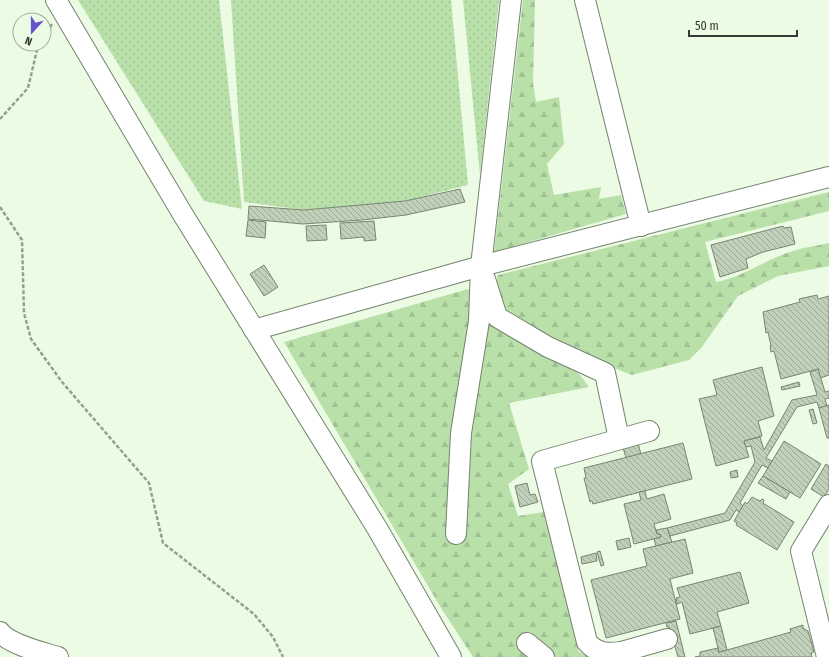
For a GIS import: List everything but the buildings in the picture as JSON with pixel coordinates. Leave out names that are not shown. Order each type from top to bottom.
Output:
[{"type":"street","points":[[56,0],[164,183],[377,528],[451,657]]},
{"type":"street","points":[[456,534],[461,434],[479,321],[481,266],[511,0]]},
{"type":"street","points":[[585,0],[641,226]]},
{"type":"street","points":[[254,330],[481,266],[829,177]]},
{"type":"street","points":[[481,266],[497,317],[548,347],[605,373],[619,439]]},
{"type":"street","points":[[649,431],[542,461],[587,642],[592,648],[601,652],[622,655],[666,638]]},
{"type":"street","points":[[827,657],[801,551],[829,505]]},
{"type":"street","points":[[9,644],[58,657]]},
{"type":"street","points":[[527,644],[544,657]]},
{"type":"path","points":[[0,119],[28,88],[37,52]]},
{"type":"path","points":[[0,207],[22,240],[24,313],[31,339],[62,382],[149,483],[158,527],[163,543],[254,614],[273,637],[283,657]]},
{"type":"green space","points":[[78,0],[219,0],[242,209],[204,201]]},
{"type":"green space","points":[[231,0],[451,0],[468,185],[405,201],[304,210],[244,202]]},
{"type":"green space","points":[[463,0],[499,0],[480,175]]},
{"type":"green space","points":[[523,0],[535,0],[533,82],[536,102],[559,97],[564,144],[547,164],[554,195],[601,187],[599,199],[621,195],[626,214],[494,252]]},
{"type":"green space","points":[[829,192],[829,211],[705,242],[716,282],[736,276],[783,254],[802,248],[829,243],[829,266],[778,276],[738,296],[702,347],[689,360],[632,375],[518,325],[504,312],[495,285],[498,275]]},
{"type":"green space","points":[[468,289],[491,323],[577,371],[589,387],[509,403],[529,469],[508,484],[518,516],[544,512],[579,652],[589,657],[473,657],[441,608],[284,342]]}]
